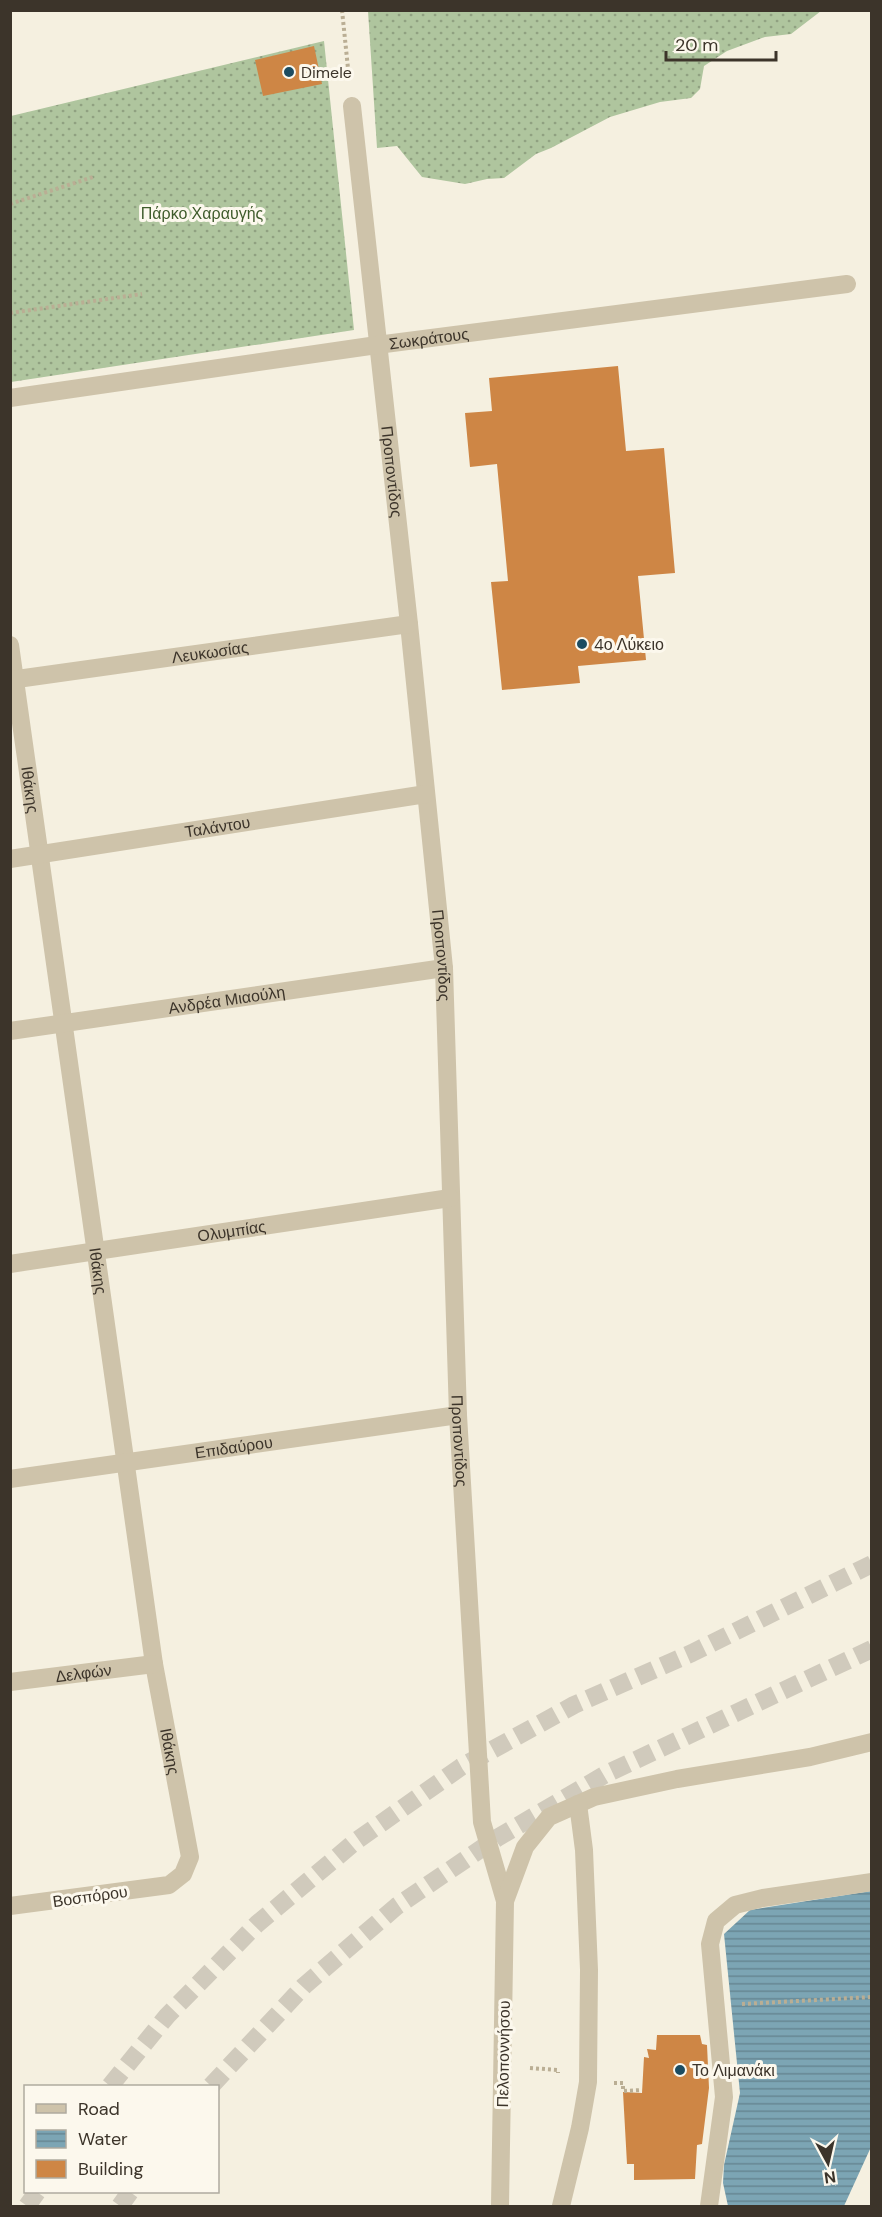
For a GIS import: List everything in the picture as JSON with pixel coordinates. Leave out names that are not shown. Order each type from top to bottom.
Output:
[{"type":"street","name":"Προποντίδος","points":[[352,106],[444,968],[458,1415],[482,1822],[505,1901]]},
{"type":"street","name":"Σωκράτους","points":[[10,398],[377,345],[847,284]]},
{"type":"street","name":"Λευκωσίας","points":[[13,680],[409,624]]},
{"type":"street","name":"Ιθάκης","points":[[10,645],[13,680],[40,855],[154,1664],[190,1857],[183,1874],[169,1885]]},
{"type":"street","name":"Ταλάντου","points":[[10,859],[426,794]]},
{"type":"street","name":"Ανδρέα Μιαούλη","points":[[10,1031],[444,968]]},
{"type":"street","name":"Ολυμπίας","points":[[10,1264],[450,1198]]},
{"type":"street","name":"Επιδαύρου","points":[[10,1479],[458,1415]]},
{"type":"street","name":"Δελφών","points":[[10,1682],[154,1664]]},
{"type":"street","points":[[810,1757],[872,1742]]},
{"type":"street","points":[[505,1901],[525,1847],[549,1817],[594,1797],[677,1779],[872,1748]]},
{"type":"street","points":[[561,2206],[580,2128],[588,2082],[589,1970],[584,1850],[578,1804]]},
{"type":"street","points":[[709,2206],[724,2097],[710,1944],[716,1921],[735,1905],[763,1898],[872,1882]]},
{"type":"street","name":"Βοσπόρου","points":[[10,1906],[169,1885]]},
{"type":"street","name":"Πελοποννήσου","points":[[500,2206],[505,1901]]},
{"type":"path","points":[[342,10],[352,106]]},
{"type":"path","points":[[10,204],[93,177]]},
{"type":"path","points":[[10,313],[142,294]]},
{"type":"path","points":[[732,2004],[872,1997]]},
{"type":"green space","points":[[368,10],[821,11],[791,34],[765,37],[727,51],[704,66],[700,89],[691,98],[660,102],[610,117],[536,154],[504,178],[465,184],[422,177],[397,146],[377,148]]},
{"type":"green space","name":"Πάρκο Χαραυγής","points":[[324,41],[354,330],[11,382],[11,116]]},
{"type":"water","points":[[871,1891],[871,2147],[844,2206],[728,2206],[723,2183],[724,2165],[740,2093],[724,1934],[750,1910]]},
{"type":"building","name":"Dimele","points":[[314,46],[322,84],[263,96],[255,60]]},
{"type":"building","points":[[618,366],[626,451],[664,448],[675,573],[638,576],[646,660],[578,666],[580,683],[502,690],[491,582],[508,581],[497,464],[470,467],[465,413],[492,411],[489,378]]},
{"type":"building","points":[[657,2035],[700,2035],[702,2044],[707,2045],[709,2088],[702,2144],[697,2145],[695,2179],[634,2180],[634,2164],[627,2164],[623,2092],[642,2093],[644,2057],[649,2058],[647,2049],[656,2050]]},
{"type":"tunnel","points":[[111,2085],[167,2016],[257,1924],[356,1841],[461,1767],[574,1705],[692,1653],[872,1564]]},
{"type":"tunnel","points":[[212,2085],[304,1986],[397,1906],[497,1838],[606,1774],[872,1649]]},
{"type":"tunnel","points":[[27,2206],[36,2193]]},
{"type":"tunnel","points":[[120,2206],[129,2193]]},
{"type":"place","name":"Dimele","points":[[289,72]]},
{"type":"place","name":"4ο Λύκειο","points":[[582,644]]},
{"type":"place","name":"Το Λιμανάκι","points":[[680,2070]]}]
